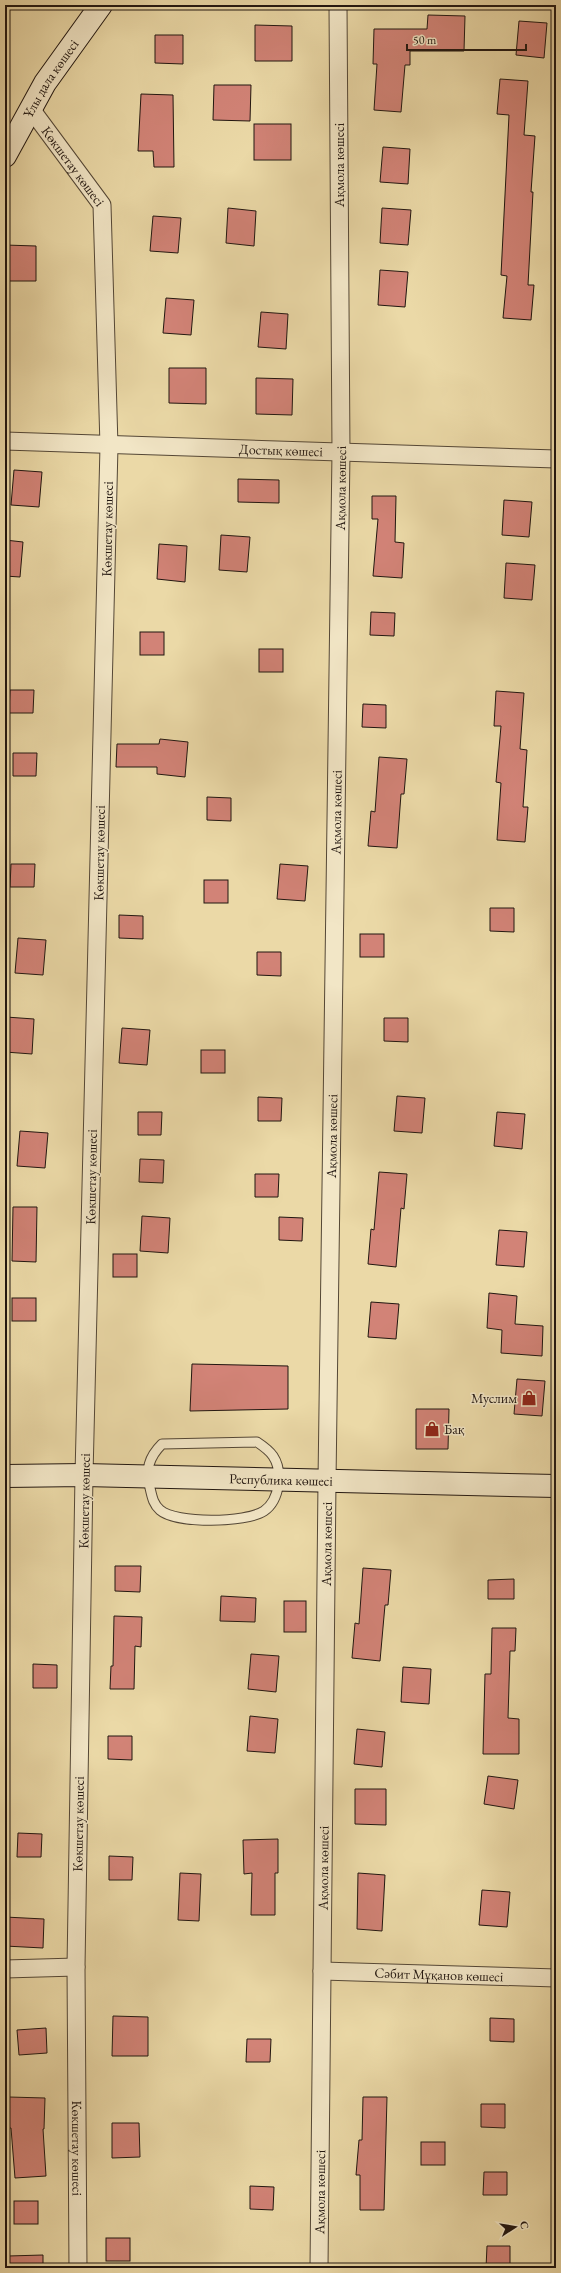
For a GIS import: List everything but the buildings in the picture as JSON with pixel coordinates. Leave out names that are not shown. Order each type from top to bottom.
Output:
[{"type":"street","name":"Ұлы дала көшесі","points":[[5,156],[50,77],[101,5]]},
{"type":"street","name":"Ақмола көшесі","points":[[319,2268],[327,1481],[341,452],[338,5]]},
{"type":"street","name":"Көкшетау көшесі","points":[[31,109],[102,205],[108,446],[84,1475],[76,1967],[78,2268]]},
{"type":"street","name":"Достық көшесі","points":[[5,441],[108,446],[556,459]]},
{"type":"street","name":"Республика көшесі","points":[[5,1476],[84,1475],[556,1486]]},
{"type":"street","points":[[5,1969],[76,1967]]},
{"type":"street","name":"Сәбит Мұқанов көшесі","points":[[322,1971],[556,1978]]},
{"type":"lane","points":[[257,1442],[274,1456],[280,1479],[272,1503],[264,1511],[254,1515],[208,1520],[172,1517],[160,1510],[153,1501],[147,1477],[149,1461],[162,1444],[257,1442]]},
{"type":"place","name":"Муслим","points":[[529,1398]]},
{"type":"place","name":"Бақ","points":[[432,1429]]}]
